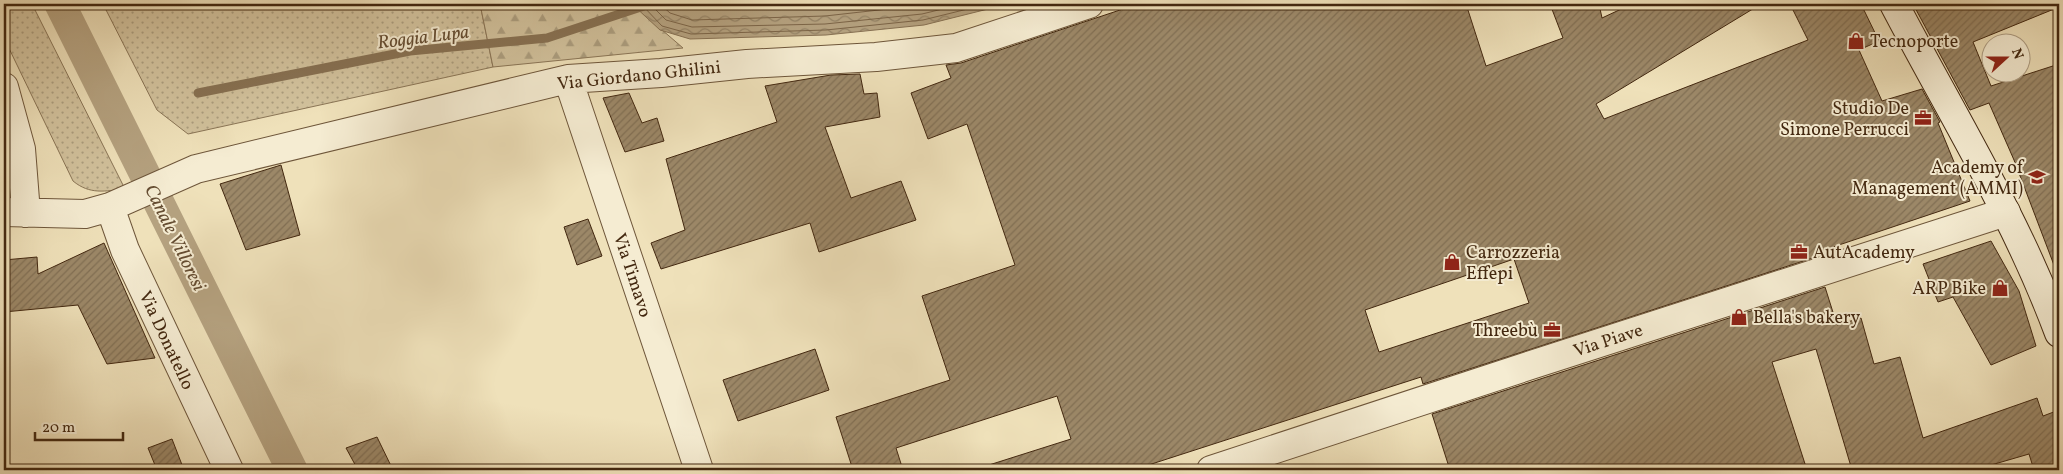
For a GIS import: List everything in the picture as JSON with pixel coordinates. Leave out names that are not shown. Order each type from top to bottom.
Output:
[{"type":"street","name":"Via Giordano Ghilini","points":[[15,212],[85,214],[110,207],[136,194],[205,166],[568,79],[661,73],[747,64],[876,57],[956,48],[1089,4]]},
{"type":"street","points":[[1894,4],[1958,119],[2006,212],[2044,290],[2059,333]]},
{"type":"street","name":"Via Timavo","points":[[568,79],[699,470]]},
{"type":"street","points":[[4,87],[20,148],[15,212]]},
{"type":"street","name":"Via Donatello","points":[[110,207],[130,259],[229,470]]},
{"type":"street","name":"Via Piave","points":[[1210,470],[2006,212]]},
{"type":"green space","points":[[4,4],[32,4],[125,189],[98,191],[85,188],[73,181],[4,38]]},
{"type":"green space","points":[[103,4],[480,4],[493,67],[188,134],[157,110]]},
{"type":"green space","points":[[480,4],[632,4],[683,48],[493,67]]},
{"type":"water","points":[[632,4],[1008,4],[924,25],[826,35],[690,39],[660,30]]},
{"type":"building","points":[[1138,4],[1466,4],[1486,66],[1563,38],[1550,4],[1599,4],[1602,18],[1632,4],[1761,4],[1596,104],[1604,119],[1808,40],[1790,4],[1861,4],[1879,41],[1859,50],[1882,101],[1922,89],[1940,122],[1938,123],[1970,201],[1815,253],[1816,257],[1423,384],[1421,377],[1133,470],[990,470],[989,465],[1071,439],[1057,396],[896,448],[903,470],[853,470],[836,417],[950,380],[922,296],[1015,265],[967,124],[928,139],[911,93],[951,78],[946,65],[961,63]],"holes":[[[1514,259],[1529,303],[1379,352],[1365,310]]]},
{"type":"building","points":[[1913,4],[2059,4],[2059,7],[1998,32],[1980,32],[1980,39],[1973,42],[1980,59],[1980,82],[1989,82],[1991,86],[2003,82],[2030,82],[2030,73],[2059,64],[2059,273],[2057,273],[2014,160],[1989,103],[1970,110]]},
{"type":"building","points":[[860,74],[864,94],[877,93],[880,117],[825,127],[851,198],[901,181],[916,220],[819,252],[810,223],[661,269],[651,243],[685,230],[666,159],[777,122],[765,86],[831,75]]},
{"type":"building","points":[[629,93],[642,123],[657,118],[664,141],[625,152],[603,98]]},
{"type":"building","points":[[281,165],[300,235],[246,250],[220,184]]},
{"type":"building","points":[[588,219],[602,256],[577,265],[564,227]]},
{"type":"building","points":[[1991,241],[2019,291],[2036,346],[1991,365],[1953,297],[1938,302],[1923,264]]},
{"type":"building","points":[[104,243],[155,358],[107,364],[78,305],[4,312],[4,260],[37,257],[38,274]]},
{"type":"building","points":[[1825,287],[1837,325],[1861,318],[1874,364],[1900,357],[1923,438],[2037,398],[2043,416],[2059,410],[2059,470],[2034,470],[2029,454],[1974,470],[1852,470],[1816,349],[1772,362],[1807,470],[1450,470],[1432,414]]},
{"type":"building","points":[[815,349],[829,390],[738,421],[723,380]]},
{"type":"building","points":[[377,437],[393,470],[358,470],[346,448]]},
{"type":"building","points":[[172,439],[184,470],[157,470],[148,448]]},
{"type":"waterway","name":"Canale Villoresi","points":[[60,4],[292,470]]},
{"type":"waterway","name":"Roggia Lupa","points":[[198,93],[410,51],[547,38],[650,4]]},
{"type":"place","name":"Tecnoporte","points":[[1856,41]]},
{"type":"place","name":"Studio De Simone Perrucci","points":[[1923,118]]},
{"type":"place","name":"Academy of Management (AMMI)","points":[[2037,177]]},
{"type":"place","name":"AutAcademy","points":[[1799,252]]},
{"type":"place","name":"Carrozzeria Effepi","points":[[1452,262]]},
{"type":"place","name":"ARP Bike","points":[[2000,288]]},
{"type":"place","name":"Bella's bakery","points":[[1739,317]]},
{"type":"place","name":"Threebù","points":[[1552,330]]}]
